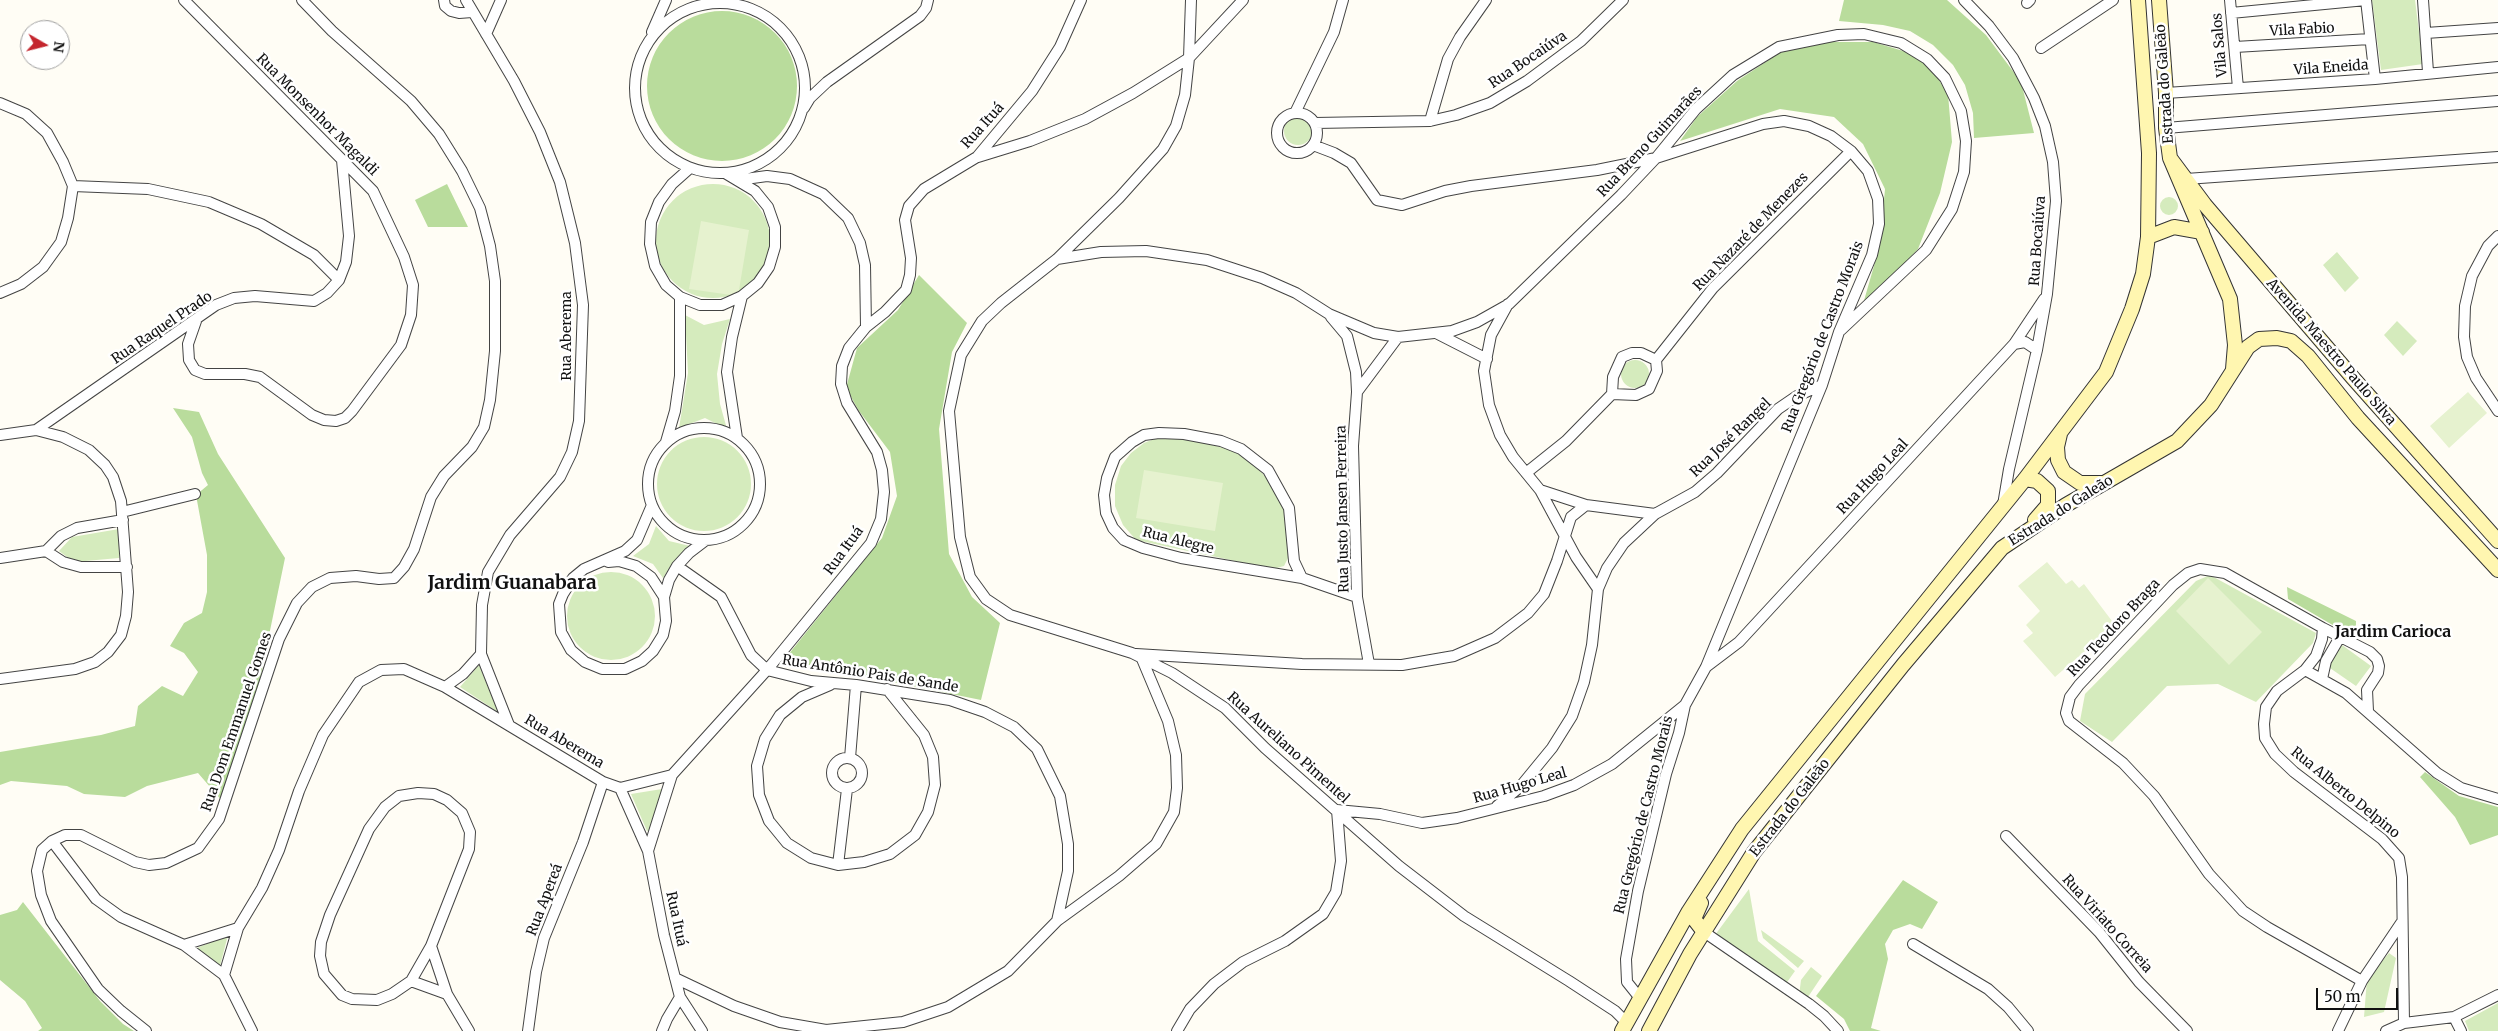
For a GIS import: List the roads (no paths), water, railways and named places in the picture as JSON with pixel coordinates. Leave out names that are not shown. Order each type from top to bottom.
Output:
[{"type":"main road","name":"Estrada do Galeão","points":[[1624,1027],[1639,997],[1689,911],[1742,829],[2025,479],[2106,372],[2132,309],[2143,274],[2148,237],[2149,153],[2138,0]]},
{"type":"main road","name":"Estrada do Galeão","points":[[1649,1031],[1704,932],[1760,844],[1986,566],[2014,538],[2102,483],[2177,441],[2211,405],[2233,370],[2235,345],[2230,299],[2170,158],[2166,128],[2166,93],[2159,0]]},
{"type":"main road","name":"Avenida Maestro Paulo Silva","points":[[2170,158],[2205,205],[2420,455],[2498,541]]},
{"type":"main road","points":[[2148,237],[2156,232],[2174,227],[2202,232]]},
{"type":"main road","name":"Avenida Maestro Paulo Silva","points":[[2233,370],[2248,347],[2259,340],[2276,338],[2291,342],[2308,356],[2358,418],[2498,570]]},
{"type":"main road","points":[[2358,418],[2370,413],[2378,416],[2420,455]]},
{"type":"main road","points":[[2062,429],[2057,447],[2058,460],[2064,472],[2080,483],[2102,483]]},
{"type":"main road","points":[[2014,538],[2048,505],[2048,491],[2044,486],[2036,481],[2025,479]]},
{"type":"main road","points":[[1704,932],[1696,924],[1695,915],[1728,860],[1742,829]]},
{"type":"street","name":"Rua Monsenhor Magaldi","points":[[184,0],[373,191],[404,257],[413,285],[411,315],[401,344],[345,418],[324,420],[298,406],[260,377],[245,374],[205,374],[195,370],[189,360],[188,344],[196,321]]},
{"type":"street","name":"Rua Dom Emmanuel Gomes","points":[[52,841],[65,835],[81,835],[135,862],[148,865],[166,863],[198,848],[219,819],[279,639],[297,603],[312,588],[330,578],[356,576],[379,579],[394,578],[404,567],[414,549],[431,497],[444,476],[472,447],[484,427],[490,400],[495,351],[495,281],[490,246],[480,208],[462,171],[439,134],[410,101],[332,31],[302,0]]},
{"type":"street","points":[[444,0],[445,6],[451,11],[459,13],[472,12]]},
{"type":"street","name":"Rua Aberema","points":[[466,0],[540,132],[560,182],[575,243],[582,296],[579,421],[572,452],[560,477],[510,535],[488,572],[482,605],[482,654],[509,725],[603,782],[620,788]]},
{"type":"street","points":[[486,34],[501,0]]},
{"type":"street","points":[[666,0],[637,66],[635,98],[644,128],[663,152],[690,168],[725,173],[750,168],[771,156],[789,138],[810,98],[827,82],[920,16],[926,8],[928,0]]},
{"type":"street","name":"Rua Ituá","points":[[702,1031],[680,997],[664,935],[648,851],[672,775],[768,670],[870,543],[881,519],[883,485],[877,452],[847,403],[841,384],[842,366],[849,348],[866,327],[886,312],[906,290],[910,275],[911,258],[905,220],[909,206],[924,189],[977,157],[1032,91],[1060,47],[1081,0]]},
{"type":"street","name":"Rua Aureliano Pimentel","points":[[1190,0],[1189,58],[1185,95],[1176,126],[1163,149],[1119,198],[1057,259],[1001,303],[982,321],[961,356],[950,411],[960,537],[970,578],[986,599],[1010,615],[1132,653],[1172,673],[1224,708],[1265,748],[1337,810],[1371,844],[1464,916],[1615,1011],[1624,1027]]},
{"type":"street","points":[[977,157],[1030,141],[1085,119],[1132,93],[1189,58],[1243,0]]},
{"type":"street","points":[[1295,113],[1310,117],[1315,123],[1316,138],[1313,145],[1299,153],[1291,152],[1279,142],[1277,135],[1282,120],[1295,113],[1334,32],[1343,0]]},
{"type":"street","points":[[1430,121],[1448,59],[1460,37],[1486,0]]},
{"type":"street","name":"Rua Bocaiúva","points":[[1315,123],[1430,121],[1456,115],[1490,103],[1527,81],[1581,41],[1624,0]]},
{"type":"street","name":"Rua Bocaiúva","points":[[1964,0],[1989,26],[2013,58],[2034,98],[2045,126],[2053,162],[2056,201],[2047,294],[2037,350],[2009,469],[2003,506]]},
{"type":"street","points":[[2041,48],[2113,0]]},
{"type":"street","name":"Vila Salos","points":[[2230,0],[2238,88]]},
{"type":"street","points":[[2231,13],[2366,0],[2375,79]]},
{"type":"street","points":[[2422,0],[2428,72]]},
{"type":"street","points":[[650,38],[667,20],[688,8],[712,2],[736,4],[759,12],[778,26],[793,45],[802,67],[804,92],[800,115]]},
{"type":"street","points":[[2426,33],[2498,28]]},
{"type":"street","name":"Rua Breno Guimarães","points":[[1057,259],[1101,252],[1146,251],[1207,260],[1262,278],[1296,293],[1329,314],[1374,333],[1398,337],[1452,331],[1477,322],[1509,304],[1656,158],[1696,109],[1727,81],[1779,47],[1838,35],[1864,34],[1901,43],[1927,59],[1945,78],[1960,111],[1965,137],[1964,172],[1952,209],[1926,250],[1879,297],[1839,332]]},
{"type":"street","name":"Vila Fabio","points":[[2235,48],[2370,39]]},
{"type":"street","name":"Vila Eneida","points":[[2166,93],[2375,79],[2428,72],[2498,67]]},
{"type":"street","points":[[2166,128],[2498,101]]},
{"type":"street","points":[[0,103],[26,114],[48,133],[73,186],[68,218],[61,242],[43,267],[21,284],[0,293]]},
{"type":"street","name":"Rua Gregório de Castro Morais","points":[[1313,145],[1334,153],[1351,163],[1377,200],[1402,205],[1445,191],[1471,186],[1597,170],[1656,158],[1763,124],[1784,121],[1809,126],[1830,136],[1851,151],[1868,171],[1878,199],[1879,224],[1872,254],[1839,332],[1822,385],[1719,631],[1706,667],[1685,705],[1679,733],[1666,774],[1630,932],[1626,959],[1627,982],[1639,997]]},
{"type":"street","name":"Rua Nazaré de Menezes","points":[[1612,394],[1636,395],[1650,389],[1657,371],[1656,360],[1713,288],[1851,151]]},
{"type":"street","points":[[2186,179],[2498,157]]},
{"type":"street","name":"Rua Raquel Prado","points":[[36,430],[196,321],[216,305],[234,298],[255,296],[314,301],[327,293],[339,280],[346,262],[349,236],[342,160]]},
{"type":"street","points":[[690,168],[672,184],[659,202],[651,222],[650,244],[655,266],[666,285],[680,297],[700,305],[722,305],[742,296],[758,283],[769,267],[775,247],[775,233],[768,207],[755,191],[725,173]]},
{"type":"street","points":[[738,180],[767,176],[790,179],[823,194],[848,218],[860,243],[865,265],[866,327]]},
{"type":"street","points":[[73,186],[148,189],[209,202],[261,224],[314,255],[339,280]]},
{"type":"street","points":[[2498,236],[2488,246],[2472,276],[2464,314],[2467,357],[2476,378],[2498,411]]},
{"type":"street","name":"Rua Hugo Leal","points":[[1706,667],[1739,642],[2014,344],[2047,294]]},
{"type":"street","points":[[737,438],[727,372],[732,337],[742,296]]},
{"type":"street","points":[[666,442],[681,432],[694,428],[713,428],[737,438],[751,452],[756,462],[761,482],[760,492],[753,513],[743,525],[725,537],[706,540],[685,537],[675,532],[658,515],[652,505],[648,490],[650,472],[654,459],[666,442],[675,411],[680,376],[680,297]]},
{"type":"street","points":[[1509,304],[1491,335],[1484,371],[1489,405],[1500,435],[1540,490],[1576,557],[1598,589]]},
{"type":"street","name":"Rua Breno Guimarães","points":[[1329,314],[1347,336],[1356,372],[1357,392]]},
{"type":"street","points":[[1436,332],[1487,359]]},
{"type":"street","points":[[1357,392],[1398,337]]},
{"type":"street","points":[[2014,344],[2025,342],[2037,350]]},
{"type":"street","points":[[1526,473],[1566,441],[1612,394],[1614,377],[1622,357],[1632,353],[1641,353],[1656,360]]},
{"type":"street","name":"Rua José Rangel","points":[[1495,808],[1520,787],[1552,748],[1572,716],[1584,682],[1592,645],[1598,589],[1607,568],[1624,543],[1655,514],[1695,492],[1717,473],[1778,409],[1797,396],[1822,385]]},
{"type":"street","name":"Rua Justo Jansen Ferreira","points":[[1357,392],[1353,446],[1358,597],[1369,664]]},
{"type":"street","points":[[0,435],[36,430],[63,437],[89,450],[105,465],[113,477],[123,516],[128,592],[126,616],[120,635],[108,652],[95,662],[75,669],[0,680]]},
{"type":"street","name":"Rua Alegre","points":[[1302,578],[1294,561],[1289,508],[1268,470],[1242,448],[1221,441],[1184,434],[1159,433],[1144,435],[1132,442],[1115,457],[1107,478],[1104,495],[1106,513],[1113,528],[1124,540],[1143,548],[1180,558],[1302,578],[1358,597]]},
{"type":"street","points":[[1540,490],[1586,505],[1655,514]]},
{"type":"street","points":[[0,558],[46,551],[61,536],[77,528],[195,494]]},
{"type":"street","points":[[652,505],[637,540],[625,551],[584,569],[573,578],[562,594],[559,604],[561,632],[571,650],[584,662],[602,669],[625,668],[642,661],[653,651],[663,635],[666,621],[664,597],[677,566],[688,553],[706,540]]},
{"type":"street","points":[[1132,653],[1302,664],[1402,665],[1454,656],[1495,638],[1528,613],[1544,594],[1557,561],[1564,533],[1575,511],[1586,505]]},
{"type":"street","points":[[46,551],[64,562],[81,566],[127,566]]},
{"type":"street","points":[[601,562],[619,561],[636,566],[651,577],[664,597]]},
{"type":"street","name":"Rua Antônio Pais de Sande","points":[[677,566],[721,596],[752,655],[768,670],[788,677],[856,685],[950,700],[986,712],[1014,727],[1037,749],[1060,796],[1068,844],[1068,871],[1057,921]]},
{"type":"street","name":"Rua Teodoro Braga","points":[[2362,982],[2243,911],[2209,874],[2154,796],[2122,763],[2074,726],[2066,713],[2070,697],[2079,684],[2173,585],[2188,573],[2200,569],[2225,573],[2370,652],[2377,659],[2379,666],[2378,673],[2367,690]]},
{"type":"street","points":[[2323,628],[2322,639],[2316,656],[2305,670],[2346,693],[2368,710],[2437,773],[2461,788],[2498,799]]},
{"type":"street","points":[[1719,631],[1730,641],[1739,642]]},
{"type":"street","points":[[2322,679],[2326,661],[2340,637]]},
{"type":"street","points":[[445,687],[463,674],[482,654]]},
{"type":"street","points":[[2316,656],[2326,661]]},
{"type":"street","points":[[675,978],[734,1006],[780,1022],[826,1030],[903,1022],[948,1007],[1008,971],[1057,921],[1119,876],[1156,844],[1174,812],[1177,788],[1176,755],[1168,721],[1142,659]]},
{"type":"street","points":[[224,974],[238,928],[265,880],[279,850],[299,790],[323,735],[359,682],[381,670],[404,668],[445,687],[509,725]]},
{"type":"street","name":"Rua Alberto Delpino","points":[[2305,670],[2277,691],[2266,708],[2265,738],[2275,754],[2294,772],[2393,849],[2400,858],[2402,877],[2401,923],[2404,1023]]},
{"type":"street","points":[[833,683],[802,697],[780,715],[765,739],[758,766],[759,795],[770,821],[787,843],[811,858],[838,865],[864,862],[890,854],[915,835],[928,812],[936,785],[933,757],[924,735],[888,690]]},
{"type":"street","points":[[850,758],[856,685]]},
{"type":"street","points":[[2346,693],[2367,690],[2368,710]]},
{"type":"street","name":"Rua Hugo Leal","points":[[1337,810],[1380,814],[1422,823],[1457,818],[1544,796],[1574,785],[1612,764],[1685,705]]},
{"type":"street","points":[[1661,723],[1674,726],[1679,733]]},
{"type":"street","points":[[850,758],[858,762],[861,767],[862,778],[855,787],[847,789],[835,783],[832,773],[837,762],[850,758]]},
{"type":"street","points":[[648,851],[620,788],[672,775]]},
{"type":"street","name":"Rua Apereá","points":[[528,1031],[536,972],[544,938],[583,842],[603,782]]},
{"type":"street","points":[[838,865],[847,789]]},
{"type":"street","points":[[418,793],[434,794],[447,800],[462,813],[470,832],[469,848],[431,946],[411,981],[392,994],[377,1000],[352,999],[342,995],[331,984],[324,974],[320,956],[330,915],[369,829],[385,807],[399,796],[418,793]]},
{"type":"street","points":[[1177,1031],[1190,1009],[1214,984],[1243,962],[1285,941],[1323,914],[1336,892],[1341,862],[1337,810]]},
{"type":"street","name":"Rua Viriato Correia","points":[[2006,836],[2099,932],[2140,982],[2187,1031]]},
{"type":"street","points":[[146,1031],[98,989],[51,921],[41,894],[37,871],[42,850],[52,841],[96,898],[121,917],[184,945],[224,974],[252,1031]]},
{"type":"street","points":[[2338,1031],[2362,982],[2401,923]]},
{"type":"street","points":[[184,945],[238,928]]},
{"type":"street","points":[[1704,932],[1809,1004],[1838,1031]]},
{"type":"street","points":[[1913,944],[1988,989],[2008,1007],[2028,1031]]},
{"type":"street","points":[[431,946],[446,994],[469,1031]]},
{"type":"street","points":[[411,981],[446,994]]},
{"type":"street","points":[[2386,1031],[2404,1023],[2454,1017],[2498,995]]},
{"type":"street","points":[[662,1031],[680,997]]},
{"type":"street","points":[[2454,1017],[2460,1031]]},
{"type":"district","name":"Jardim Guanabara","points":[[512,584]]},
{"type":"district","name":"Jardim Carioca","points":[[2393,632]]}]
